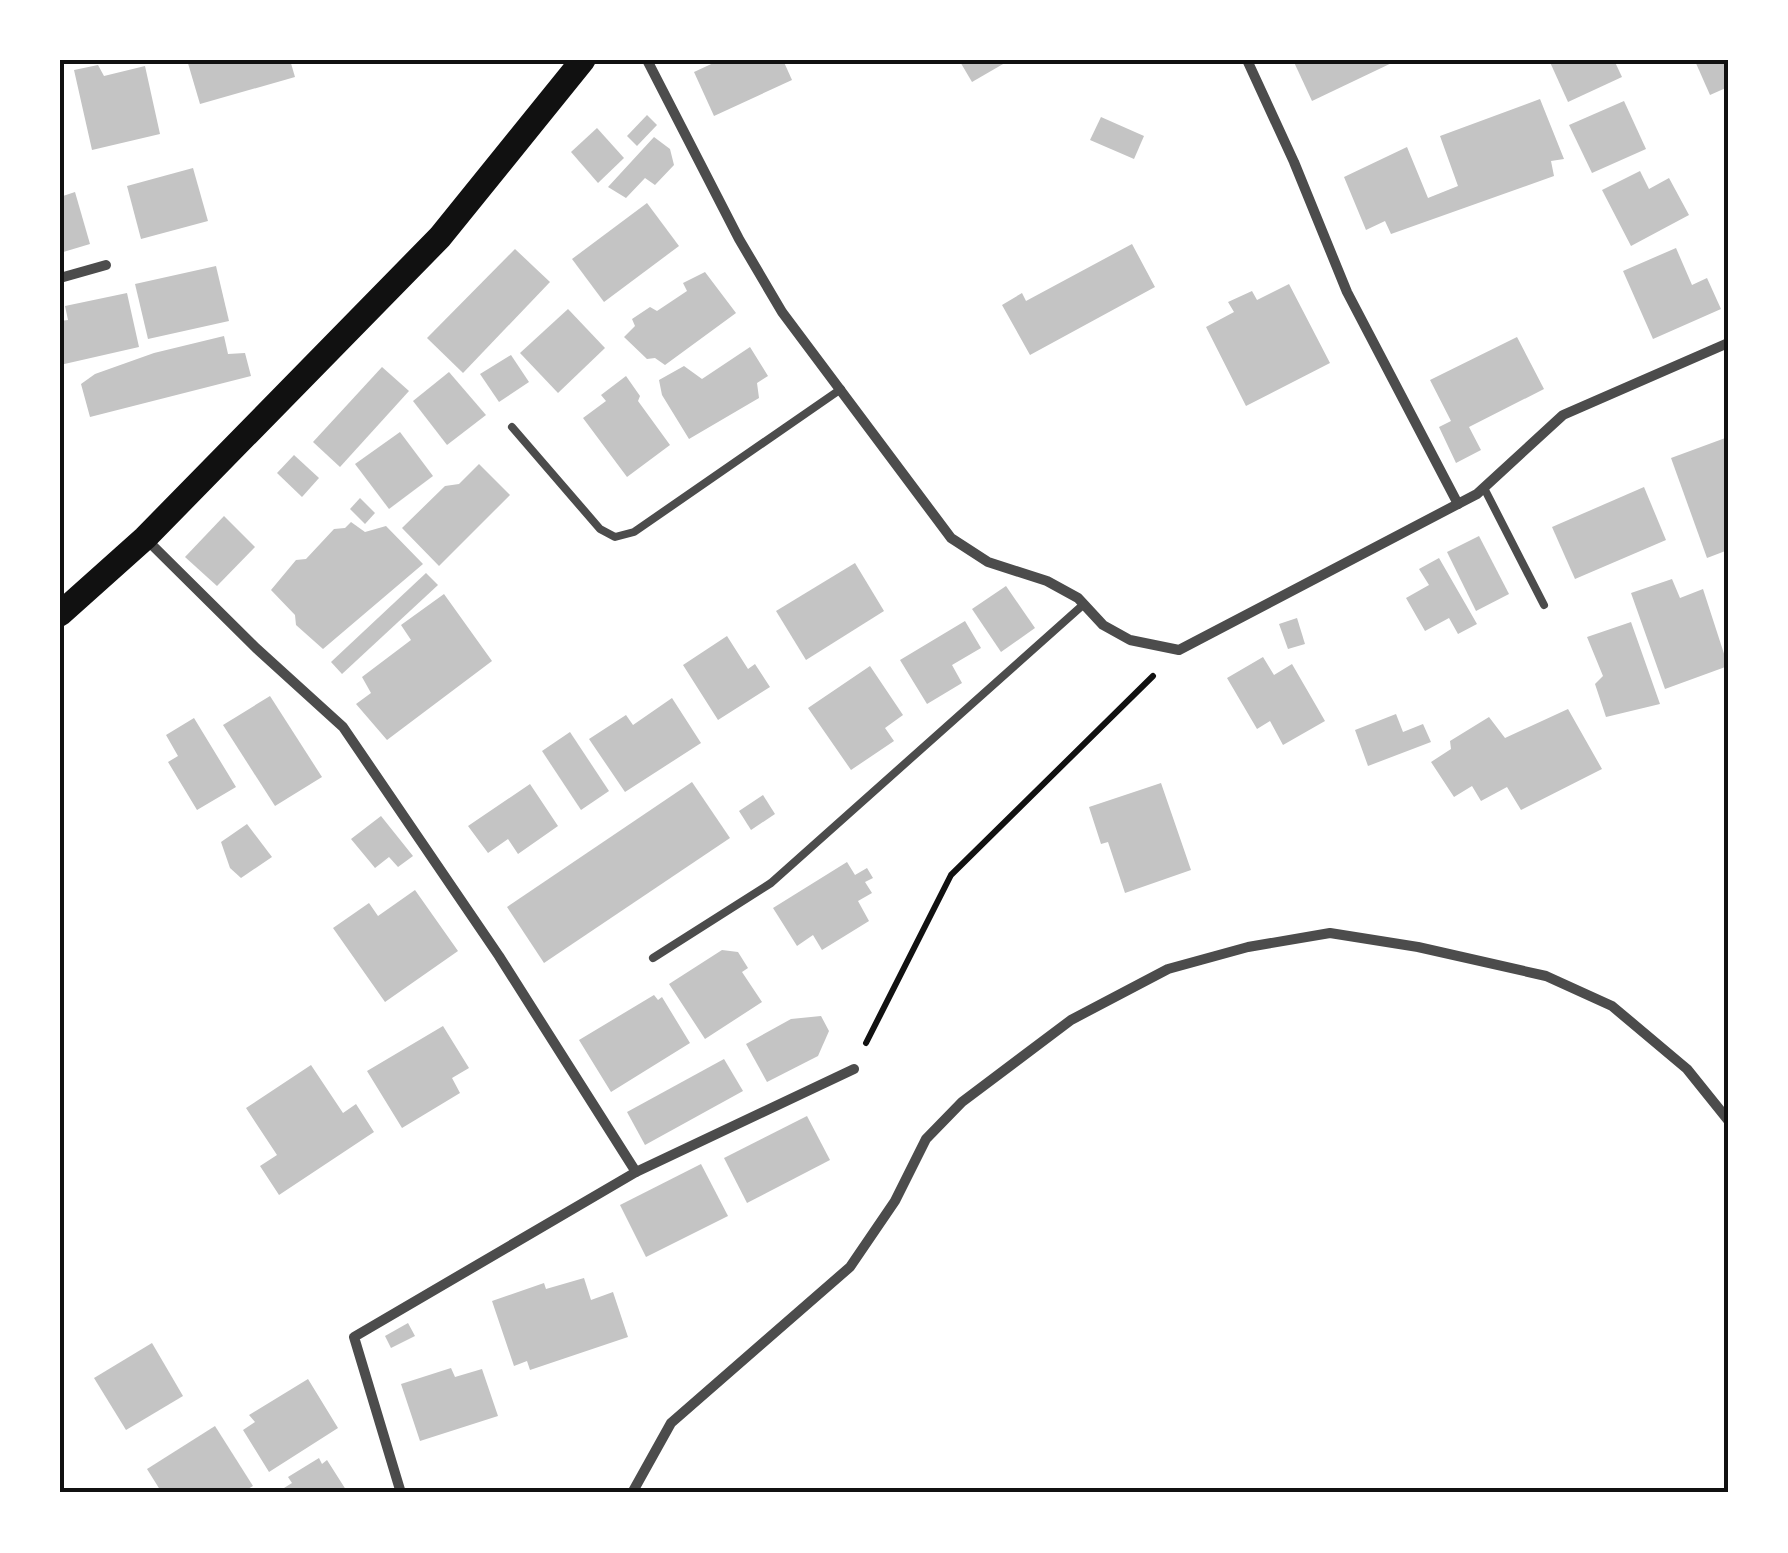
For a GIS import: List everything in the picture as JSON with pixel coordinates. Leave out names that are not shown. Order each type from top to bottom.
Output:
[{"type":"main road","points":[[60,614],[145,538],[440,237],[574,63]]},
{"type":"street","points":[[646,60],[782,312],[951,538],[988,562],[1047,580],[1084,604],[1103,625],[1130,640],[1179,650],[1458,504],[1484,488],[1564,415],[1728,342]]},
{"type":"street","points":[[1247,60],[1347,292],[1458,504]]},
{"type":"street","points":[[60,278],[106,265]]},
{"type":"street","points":[[145,538],[256,648],[344,727],[499,956],[636,1172]]},
{"type":"street","points":[[632,1493],[671,1423],[850,1267],[895,1201],[926,1138],[962,1102],[1071,1020],[1168,969],[1248,947],[1330,933],[1418,947],[1546,976],[1612,1006],[1686,1069],[1728,1120]]},
{"type":"street","points":[[401,1493],[354,1337],[636,1172],[854,1069]]},
{"type":"lane","points":[[512,427],[600,529],[615,537],[634,532],[840,389]]},
{"type":"lane","points":[[1484,488],[1544,606]]},
{"type":"lane","points":[[653,958],[771,883],[1084,604]]},
{"type":"path","points":[[854,1069],[950,876],[1179,650]]},
{"type":"building","points":[[187,60],[290,60],[295,77],[200,104]]},
{"type":"building","points":[[720,60],[783,60],[792,80],[714,116],[694,72]]},
{"type":"building","points":[[959,60],[1010,60],[972,82]]},
{"type":"building","points":[[1293,60],[1398,60],[1312,101]]},
{"type":"building","points":[[1549,60],[1614,60],[1622,77],[1568,102]]},
{"type":"building","points":[[1728,60],[1728,87],[1710,95],[1695,61]]},
{"type":"building","points":[[98,65],[104,76],[145,66],[160,134],[92,150],[74,70]]},
{"type":"building","points":[[1540,99],[1564,159],[1551,161],[1554,176],[1391,234],[1385,221],[1366,230],[1344,177],[1407,147],[1428,198],[1458,186],[1440,136]]},
{"type":"building","points":[[1624,101],[1646,149],[1592,173],[1569,125]]},
{"type":"building","points":[[647,115],[657,125],[637,146],[627,136]]},
{"type":"building","points":[[1101,117],[1144,136],[1134,159],[1090,140]]},
{"type":"building","points":[[597,128],[624,158],[598,183],[571,152]]},
{"type":"building","points":[[654,137],[670,149],[674,165],[655,185],[645,178],[626,198],[608,187]]},
{"type":"building","points":[[193,168],[208,221],[141,239],[127,186]]},
{"type":"building","points":[[1640,171],[1649,189],[1669,178],[1689,215],[1631,246],[1602,190]]},
{"type":"building","points":[[75,192],[90,244],[60,253],[60,197]]},
{"type":"building","points":[[647,203],[679,246],[604,302],[572,259]]},
{"type":"building","points":[[1132,244],[1155,287],[1030,355],[1002,305],[1022,293],[1026,301]]},
{"type":"building","points":[[1676,248],[1692,285],[1707,278],[1721,309],[1653,339],[1623,271]]},
{"type":"building","points":[[515,249],[550,282],[463,373],[427,338]]},
{"type":"building","points":[[216,266],[229,321],[148,339],[135,284]]},
{"type":"building","points":[[705,272],[736,313],[665,365],[655,358],[647,359],[624,337],[635,326],[632,319],[650,307],[657,311],[687,291],[683,283]]},
{"type":"building","points":[[1289,284],[1330,363],[1246,406],[1206,327],[1234,312],[1228,302],[1252,291],[1257,300]]},
{"type":"building","points":[[127,293],[139,347],[60,365],[60,321],[68,320],[65,306]]},
{"type":"building","points":[[568,309],[605,348],[558,393],[520,353]]},
{"type":"building","points":[[224,336],[228,354],[245,353],[251,376],[90,417],[81,384],[95,374],[154,353]]},
{"type":"building","points":[[1517,337],[1544,389],[1469,427],[1481,450],[1456,463],[1439,427],[1451,421],[1430,380]]},
{"type":"building","points":[[750,347],[768,376],[757,383],[759,398],[689,439],[662,395],[659,380],[684,366],[702,379]]},
{"type":"building","points":[[511,355],[529,382],[499,402],[480,374]]},
{"type":"building","points":[[382,367],[409,391],[340,467],[313,442]]},
{"type":"building","points":[[449,372],[486,415],[447,445],[413,401]]},
{"type":"building","points":[[626,376],[640,396],[638,401],[670,445],[627,477],[583,418],[606,401],[601,395]]},
{"type":"building","points":[[400,432],[433,476],[389,509],[355,464]]},
{"type":"building","points":[[1728,437],[1728,550],[1707,558],[1671,458]]},
{"type":"building","points":[[294,455],[319,478],[302,497],[277,473]]},
{"type":"building","points":[[479,464],[510,495],[439,566],[402,528],[445,486],[459,484]]},
{"type":"building","points":[[1644,487],[1666,540],[1575,579],[1552,527]]},
{"type":"building","points":[[360,498],[375,513],[365,524],[350,509]]},
{"type":"building","points":[[224,516],[255,547],[217,586],[185,557]]},
{"type":"building","points":[[351,522],[365,532],[386,526],[423,564],[323,649],[296,625],[295,615],[271,590],[296,560],[306,559],[334,529],[345,528]]},
{"type":"building","points":[[1479,536],[1509,594],[1476,611],[1447,552]]},
{"type":"building","points":[[1439,558],[1477,624],[1458,634],[1449,618],[1425,631],[1406,598],[1429,585],[1419,569]]},
{"type":"building","points":[[855,563],[884,611],[806,660],[776,611]]},
{"type":"building","points":[[426,573],[438,585],[342,674],[331,662]]},
{"type":"building","points":[[1672,579],[1680,598],[1703,589],[1728,666],[1665,689],[1631,593]]},
{"type":"building","points":[[1006,586],[1035,628],[1001,652],[972,609]]},
{"type":"building","points":[[444,594],[492,661],[387,740],[356,704],[371,693],[362,677],[411,640],[401,625]]},
{"type":"building","points":[[1297,618],[1305,644],[1288,649],[1279,624]]},
{"type":"building","points":[[965,621],[981,648],[952,665],[962,683],[927,704],[900,660]]},
{"type":"building","points":[[1631,622],[1660,704],[1606,717],[1595,684],[1603,676],[1587,637]]},
{"type":"building","points":[[727,636],[748,669],[755,664],[770,687],[718,720],[683,665]]},
{"type":"building","points":[[1263,657],[1274,675],[1292,664],[1325,721],[1283,745],[1270,721],[1257,729],[1227,678]]},
{"type":"building","points":[[870,666],[903,715],[885,728],[894,741],[851,770],[808,708]]},
{"type":"building","points":[[270,696],[322,777],[275,806],[223,725]]},
{"type":"building","points":[[672,698],[701,743],[625,792],[589,739],[626,715],[633,725]]},
{"type":"building","points":[[1568,709],[1602,769],[1521,810],[1507,787],[1481,801],[1472,786],[1454,797],[1431,762],[1451,749],[1450,741],[1489,717],[1505,738]]},
{"type":"building","points":[[1396,714],[1403,732],[1423,724],[1431,742],[1368,766],[1355,730]]},
{"type":"building","points":[[194,718],[236,787],[197,810],[168,762],[178,756],[166,735]]},
{"type":"building","points":[[570,732],[609,791],[581,810],[542,751]]},
{"type":"building","points":[[692,782],[730,838],[544,963],[507,907]]},
{"type":"building","points":[[1161,783],[1191,870],[1125,893],[1108,842],[1101,844],[1089,807]]},
{"type":"building","points":[[530,784],[558,826],[518,854],[508,839],[488,853],[468,826]]},
{"type":"building","points":[[763,795],[775,814],[751,830],[739,811]]},
{"type":"building","points":[[381,816],[413,856],[398,867],[389,857],[375,868],[351,839]]},
{"type":"building","points":[[247,824],[272,857],[241,878],[230,868],[221,842]]},
{"type":"building","points":[[847,862],[855,875],[867,868],[873,878],[865,882],[872,893],[858,901],[869,921],[822,950],[813,935],[797,946],[773,908]]},
{"type":"building","points":[[415,890],[458,951],[385,1002],[333,928],[369,903],[378,916]]},
{"type":"building","points":[[722,950],[738,952],[748,968],[742,972],[762,1002],[705,1039],[669,984]]},
{"type":"building","points":[[654,995],[658,1000],[662,997],[690,1043],[611,1092],[579,1040]]},
{"type":"building","points":[[821,1016],[829,1031],[818,1056],[767,1082],[746,1044],[791,1019]]},
{"type":"building","points":[[443,1026],[469,1068],[452,1078],[460,1093],[402,1128],[367,1071]]},
{"type":"building","points":[[724,1059],[743,1091],[645,1145],[627,1112]]},
{"type":"building","points":[[311,1065],[343,1113],[356,1104],[374,1132],[279,1195],[260,1166],[277,1155],[246,1108]]},
{"type":"building","points":[[807,1116],[830,1160],[747,1203],[724,1158]]},
{"type":"building","points":[[701,1164],[728,1216],[646,1257],[620,1205]]},
{"type":"building","points":[[584,1278],[591,1300],[613,1292],[628,1337],[530,1370],[527,1361],[514,1366],[492,1301],[544,1283],[546,1289]]},
{"type":"building","points":[[408,1323],[415,1336],[391,1348],[385,1336]]},
{"type":"building","points":[[152,1343],[183,1396],[126,1430],[94,1378]]},
{"type":"building","points":[[451,1368],[455,1377],[482,1369],[498,1416],[420,1441],[401,1384]]},
{"type":"building","points":[[308,1379],[338,1428],[269,1472],[243,1430],[255,1422],[249,1415]]},
{"type":"building","points":[[215,1426],[253,1486],[241,1493],[162,1493],[147,1469]]},
{"type":"building","points":[[319,1458],[322,1464],[327,1460],[348,1493],[276,1493],[292,1483],[288,1477]]}]
